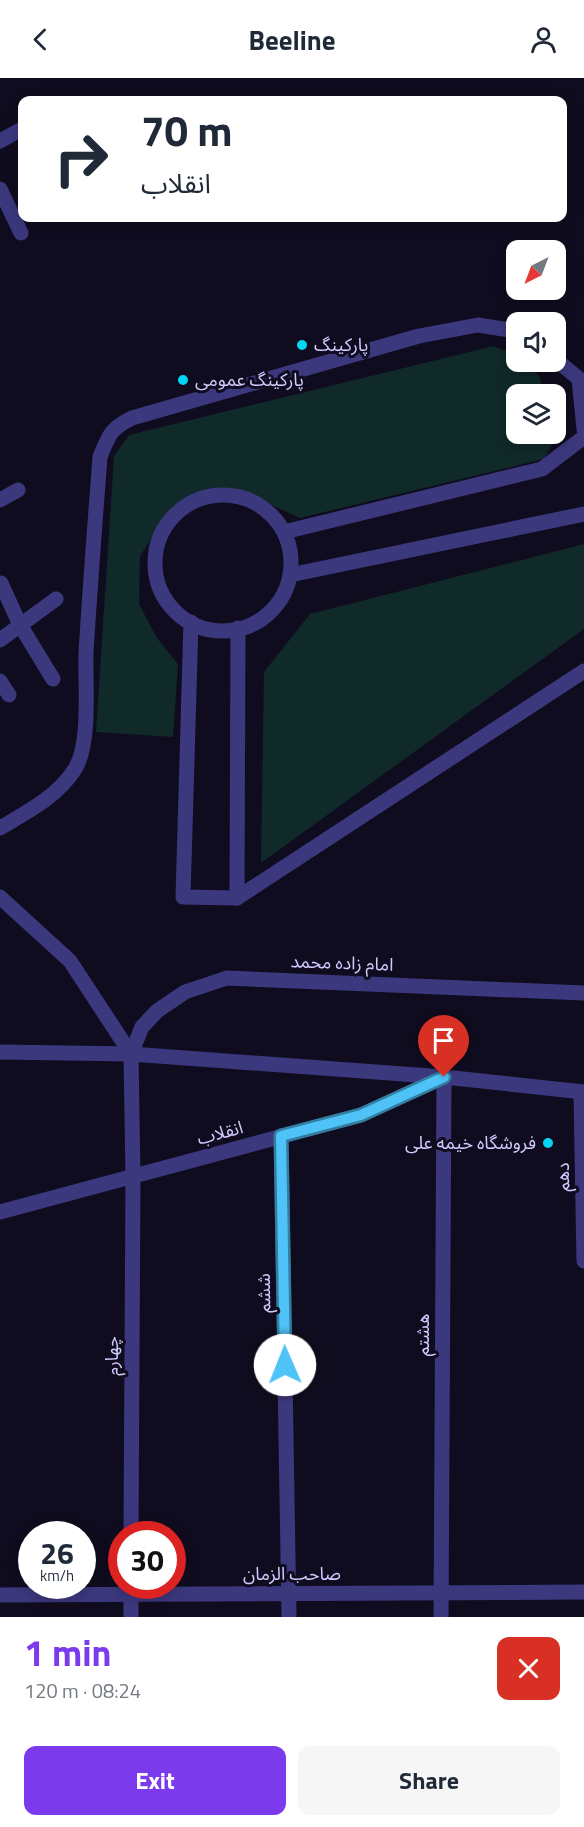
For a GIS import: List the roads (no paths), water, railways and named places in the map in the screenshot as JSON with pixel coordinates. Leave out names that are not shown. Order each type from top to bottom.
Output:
[{"type":"street","points":[[0,141],[18,131]]},
{"type":"street","points":[[0,189],[21,233]]},
{"type":"street","points":[[0,828],[44,801],[60,788],[76,768],[84,741],[86,653],[100,457],[108,437],[117,425],[132,418],[419,336],[478,325],[506,329]]},
{"type":"street","points":[[566,367],[582,379],[584,429]]},
{"type":"street","points":[[284,532],[542,469],[584,437]]},
{"type":"street","points":[[0,500],[18,490]]},
{"type":"street","points":[[210,495],[232,495],[253,501],[271,514],[284,532],[291,552],[290,575],[282,597],[267,615],[248,627],[225,631],[202,628],[181,617],[166,600],[156,579],[154,556],[160,534],[172,516],[189,503],[210,495]]},
{"type":"street","points":[[290,575],[584,514]]},
{"type":"street","points":[[1,583],[20,625],[53,679]]},
{"type":"street","points":[[0,640],[56,599]]},
{"type":"street","points":[[191,622],[183,897],[237,898],[584,671]]},
{"type":"street","points":[[237,898],[238,628]]},
{"type":"street","points":[[0,681],[9,695]]},
{"type":"street","points":[[0,897],[70,961],[131,1054]]},
{"type":"street","name":"امام زاده محمد","points":[[131,1054],[142,1027],[157,1011],[185,992],[227,978],[584,993]]},
{"type":"street","points":[[0,1052],[131,1054],[444,1077],[582,1092]]},
{"type":"street","name":"چهارم","points":[[131,1054],[133,1177],[131,1521]]},
{"type":"street","name":"انقلاب","points":[[0,1212],[361,1115],[444,1077]]},
{"type":"street","name":"هشتم","points":[[441,1617],[444,1077]]},
{"type":"street","name":"دهم","points":[[582,1092],[584,1261]]},
{"type":"street","name":"ششم","points":[[281,1136],[289,1617]]},
{"type":"street","name":"صاحب الزمان","points":[[0,1595],[108,1591]]},
{"type":"street","name":"صاحب الزمان","points":[[186,1591],[288,1594],[584,1592]]},
{"type":"street","points":[[131,1599],[132,1617]]},
{"type":"place","name":"پارکینگ","points":[[302,345]]},
{"type":"place","name":"پارکینگ عمومی","points":[[183,380]]},
{"type":"place","name":"فروشگاه خیمه علی","points":[[548,1143]]}]
